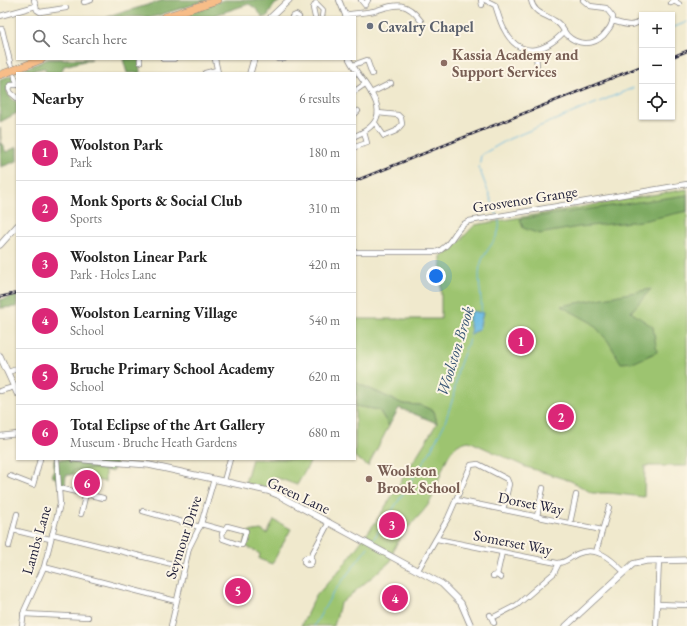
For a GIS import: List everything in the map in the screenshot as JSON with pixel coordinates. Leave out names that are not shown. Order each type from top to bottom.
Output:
[{"type":"main road","points":[[167,16],[218,0]]},
{"type":"main road","points":[[0,75],[39,60]]},
{"type":"street","points":[[34,0],[40,12],[63,7]]},
{"type":"street","points":[[84,2],[92,0]]},
{"type":"street","points":[[272,16],[289,0]]},
{"type":"street","points":[[339,0],[346,16],[402,2],[413,8],[422,21]]},
{"type":"street","points":[[360,0],[366,2],[366,12]]},
{"type":"street","points":[[485,0],[495,5],[504,30],[516,45],[526,50],[536,50],[546,47],[564,32]]},
{"type":"street","points":[[531,0],[535,10],[556,21],[564,32],[573,40],[589,43],[603,36],[612,21],[612,15],[609,10],[603,6],[590,6],[583,0]]},
{"type":"street","points":[[603,6],[604,1]]},
{"type":"street","points":[[315,16],[313,8],[316,3],[323,10],[322,16]]},
{"type":"street","points":[[0,16],[36,6]]},
{"type":"street","points":[[612,21],[630,26],[639,23]]},
{"type":"street","points":[[1,27],[16,80]]},
{"type":"street","points":[[536,50],[537,68]]},
{"type":"street","points":[[215,60],[217,71]]},
{"type":"street","points":[[250,72],[254,60]]},
{"type":"street","points":[[350,60],[375,101],[378,112],[375,123],[364,132],[356,136]]},
{"type":"street","points":[[353,66],[367,60],[372,74]]},
{"type":"street","points":[[370,92],[391,83]]},
{"type":"street","points":[[356,90],[365,84]]},
{"type":"street","points":[[16,85],[11,85],[9,89],[16,97]]},
{"type":"street","points":[[375,123],[384,136],[396,131],[402,124],[401,118],[398,115],[378,112]]},
{"type":"street","points":[[356,148],[366,144],[367,140],[364,132]]},
{"type":"street","name":"Grosvenor Grange","points":[[356,252],[436,252],[445,247],[466,222],[687,184]]},
{"type":"street","points":[[1,242],[16,227]]},
{"type":"street","points":[[0,356],[16,391]]},
{"type":"street","points":[[8,372],[16,368]]},
{"type":"street","points":[[0,391],[14,387]]},
{"type":"street","points":[[0,436],[16,434]]},
{"type":"street","points":[[10,476],[33,485],[40,460]]},
{"type":"street","name":"Lambs Lane","points":[[22,626],[23,614],[44,567],[60,504],[57,460]]},
{"type":"street","name":"Green Lane","points":[[86,460],[149,465],[273,493],[371,544],[442,584],[452,592],[461,603],[471,626]]},
{"type":"street","points":[[224,481],[230,460]]},
{"type":"street","points":[[418,570],[456,500],[469,468],[473,464],[476,464],[507,479],[509,484],[503,510]]},
{"type":"street","name":"Seymour Drive","points":[[171,626],[189,548],[201,525],[214,479]]},
{"type":"street","points":[[59,488],[103,498]]},
{"type":"street","points":[[538,516],[543,488]]},
{"type":"street","points":[[81,514],[86,493]]},
{"type":"street","points":[[570,523],[576,495]]},
{"type":"street","name":"Dorset Way","points":[[456,500],[602,530]]},
{"type":"street","points":[[609,507],[596,552],[613,561],[623,572]]},
{"type":"street","points":[[143,511],[223,530]]},
{"type":"street","points":[[9,546],[17,514]]},
{"type":"street","points":[[310,558],[329,522]]},
{"type":"street","points":[[227,526],[244,530],[246,533],[243,544],[240,545],[224,540],[222,536],[223,530],[227,526]]},
{"type":"street","points":[[13,530],[50,540]]},
{"type":"street","points":[[52,534],[184,567]]},
{"type":"street","name":"Somerset Way","points":[[436,539],[559,563],[566,562],[578,554],[596,552]]},
{"type":"street","points":[[497,576],[502,552]]},
{"type":"street","points":[[656,626],[659,560]]},
{"type":"street","points":[[566,626],[623,572],[637,562],[687,560]]},
{"type":"street","points":[[492,619],[517,605],[554,573],[559,563]]},
{"type":"street","points":[[44,567],[176,601]]},
{"type":"street","points":[[657,604],[687,605]]},
{"type":"street","points":[[23,614],[88,617]]},
{"type":"green space","points":[[164,0],[209,0],[156,16],[110,16]]},
{"type":"green space","points":[[224,0],[282,0],[274,5],[268,16],[262,16],[249,4],[214,16],[171,16]]},
{"type":"green space","points":[[46,60],[88,60],[64,66],[61,72],[46,72],[45,68],[25,72],[19,71]]},
{"type":"green space","points":[[123,60],[139,60],[140,72],[127,72]]},
{"type":"green space","points":[[13,75],[15,81],[7,86],[7,91],[9,96],[16,101],[16,114],[0,122],[0,79]]},
{"type":"green space","points":[[0,128],[1,142],[6,152],[16,147],[16,161],[1,167]]},
{"type":"green space","points":[[687,189],[687,466],[645,466],[644,497],[609,493],[592,493],[571,481],[526,467],[469,441],[463,443],[455,447],[449,455],[445,462],[432,499],[423,512],[400,538],[391,561],[340,604],[334,626],[301,626],[315,597],[343,566],[377,520],[437,423],[434,411],[420,405],[403,404],[356,382],[356,319],[441,319],[441,256],[454,247],[475,225]]},
{"type":"green space","points":[[687,195],[687,211],[642,221],[579,227],[539,234],[523,228],[520,219]]},
{"type":"green space","points":[[651,289],[631,312],[653,327],[657,352],[635,362],[621,363],[608,341],[592,323],[561,306]]},
{"type":"green space","points":[[16,295],[16,307],[0,308],[0,300]]},
{"type":"green space","points":[[356,382],[403,404],[420,405],[434,411],[437,423],[399,408],[389,426],[379,410],[356,406]]},
{"type":"green space","points":[[356,406],[379,410],[389,426],[368,466],[356,458]]},
{"type":"green space","points":[[54,460],[116,462],[117,466],[113,468],[113,471],[93,469],[74,470],[71,475],[66,475],[65,487],[60,487],[56,478],[53,477],[52,473],[54,470]]},
{"type":"green space","points":[[252,460],[311,460],[297,485],[275,477],[271,489],[245,483]]},
{"type":"green space","points":[[70,461],[105,465],[105,482],[63,472]]},
{"type":"green space","points":[[274,520],[291,529],[272,564],[259,559],[260,554],[244,545],[248,532],[261,530],[267,534]]},
{"type":"water","points":[[472,311],[483,313],[479,329],[471,334],[469,317]]},
{"type":"waterway","name":"Woolston Brook","points":[[675,27],[687,22]]},
{"type":"waterway","name":"Woolston Brook","points":[[497,215],[479,168],[481,155],[509,139],[633,88]]},
{"type":"waterway","name":"Woolston Brook","points":[[481,313],[479,279],[480,266],[497,235],[499,229],[498,218]]},
{"type":"waterway","name":"Woolston Brook","points":[[371,543],[430,452],[444,425],[453,398],[458,369],[471,334]]},
{"type":"waterway","name":"Woolston Brook","points":[[314,626],[333,593],[368,547]]},
{"type":"railway","points":[[675,56],[687,51]]},
{"type":"railway","points":[[356,181],[639,67]]},
{"type":"railway","points":[[0,297],[16,293]]},
{"type":"place","name":"Cavalry Chapel","points":[[370,26]]},
{"type":"place","name":"Kassia Academy and Support Services","points":[[444,63]]},
{"type":"place","name":"Woolston Park","points":[[521,341]]},
{"type":"place","name":"Monk Sports & Social Club","points":[[561,417]]},
{"type":"place","name":"Woolston Brook School","points":[[369,479]]},
{"type":"place","name":"Total Eclipse of the Art Gallery","points":[[87,483]]},
{"type":"place","name":"Woolston Linear Park","points":[[392,525]]},
{"type":"place","name":"Bruche Primary School Academy","points":[[238,591]]},
{"type":"place","name":"Woolston Learning Village","points":[[395,598]]}]
